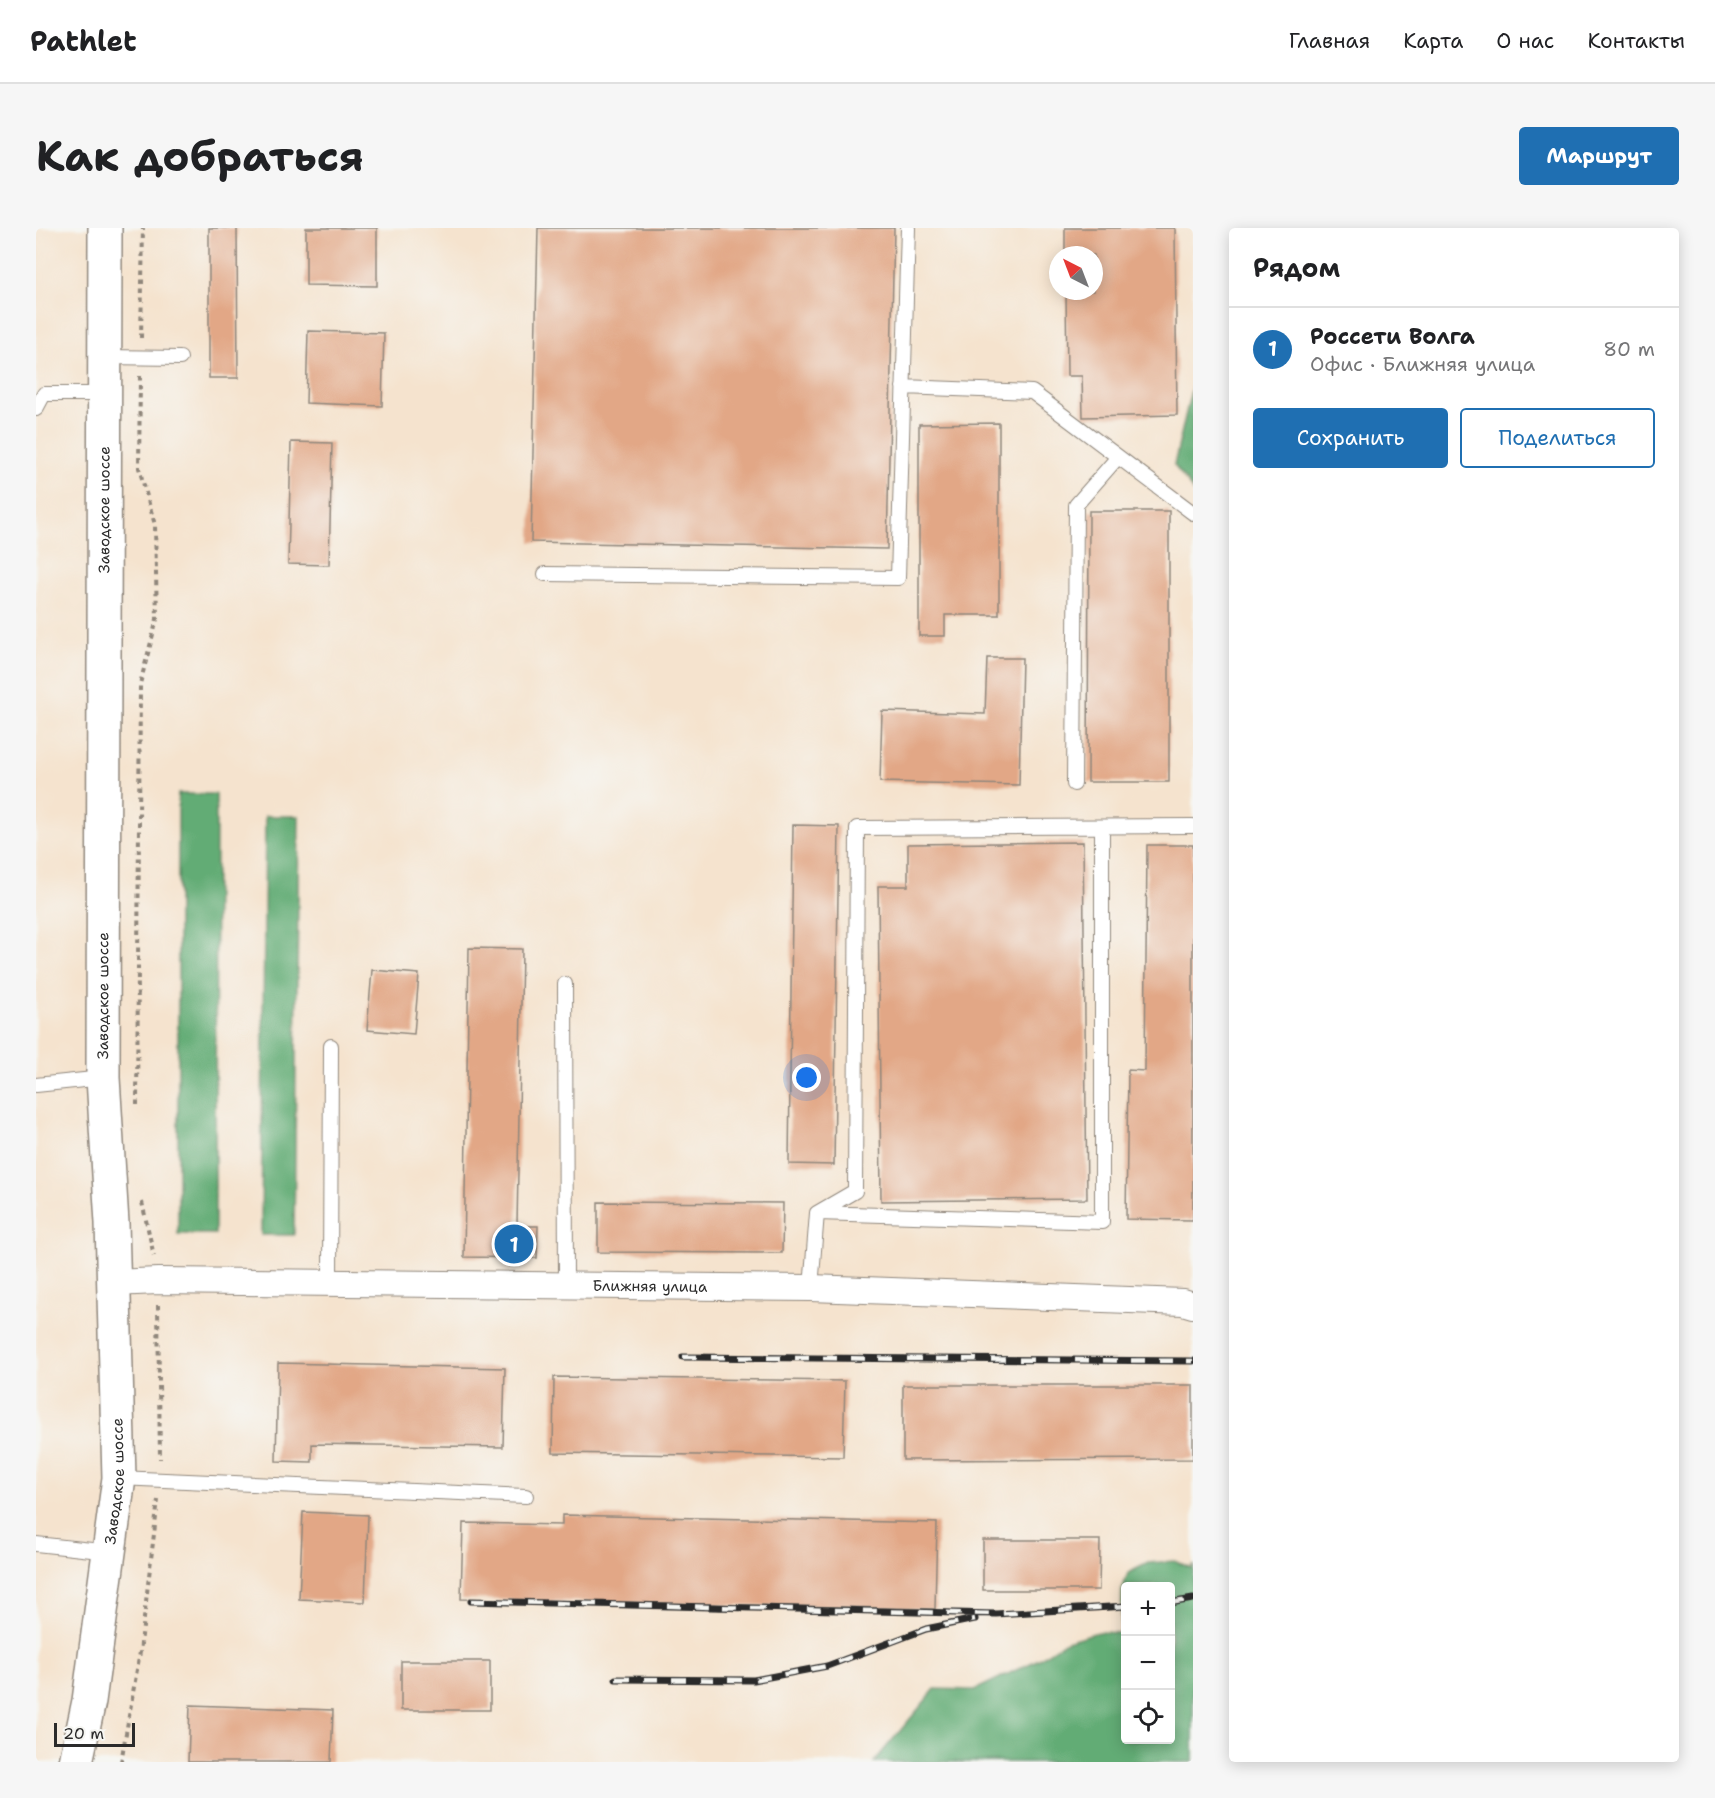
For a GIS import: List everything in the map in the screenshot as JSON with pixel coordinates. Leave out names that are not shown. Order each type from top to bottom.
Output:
[{"type":"main road","name":"Заводское шоссе","points":[[76,1762],[89,1701],[119,1478],[114,1283],[103,1078],[105,228]]},
{"type":"street","name":"Ближняя улица","points":[[114,1283],[330,1282],[811,1288],[1190,1302]]},
{"type":"lane","points":[[545,574],[898,578],[908,228]]},
{"type":"lane","points":[[104,357],[180,358]]},
{"type":"lane","points":[[903,387],[1032,392],[1193,513]]},
{"type":"lane","points":[[36,409],[44,394],[104,394]]},
{"type":"lane","points":[[1074,784],[1076,505],[1118,456]]},
{"type":"lane","points":[[818,1213],[855,1191],[857,828],[1193,826]]},
{"type":"lane","points":[[818,1213],[1102,1222],[1102,827]]},
{"type":"lane","points":[[565,984],[566,1285]]},
{"type":"lane","points":[[330,1282],[331,1046]]},
{"type":"lane","points":[[36,1085],[103,1078]]},
{"type":"lane","points":[[811,1288],[818,1213]]},
{"type":"lane","points":[[119,1478],[526,1496]]},
{"type":"lane","points":[[36,1544],[110,1552]]},
{"type":"path","points":[[137,1111],[140,684],[157,619],[154,525],[139,468],[143,228]]},
{"type":"path","points":[[121,1762],[140,1652],[160,1480],[158,1281],[149,1224],[140,1193]]},
{"type":"green space","points":[[1193,382],[1193,491],[1174,465]]},
{"type":"green space","points":[[178,794],[216,794],[215,1234],[178,1234]]},
{"type":"green space","points":[[265,816],[299,816],[294,1235],[261,1235]]},
{"type":"green space","points":[[1175,1561],[1191,1568],[1193,1564],[1193,1762],[874,1762],[935,1689],[975,1690],[1039,1659],[1066,1641],[1098,1632],[1121,1633],[1121,1744],[1175,1744],[1175,1582],[1125,1582],[1128,1573],[1148,1563]]},
{"type":"building","points":[[209,228],[237,228],[238,378],[209,378]]},
{"type":"building","points":[[306,228],[377,228],[377,286],[306,285]]},
{"type":"building","points":[[538,228],[894,228],[887,549],[531,542]]},
{"type":"building","points":[[1065,228],[1175,228],[1177,415],[1083,417],[1082,376],[1067,376],[1066,300],[1103,300],[1103,246],[1065,246]]},
{"type":"building","points":[[308,331],[384,333],[382,406],[306,403]]},
{"type":"building","points":[[999,423],[999,615],[945,615],[945,636],[919,636],[919,424]]},
{"type":"building","points":[[291,442],[332,443],[329,565],[288,564]]},
{"type":"building","points":[[1089,511],[1169,511],[1169,782],[1088,782]]},
{"type":"building","points":[[987,658],[1022,658],[1019,785],[880,782],[882,711],[985,714]]},
{"type":"building","points":[[793,825],[839,826],[834,1165],[789,1164]]},
{"type":"building","points":[[1083,842],[1087,1199],[881,1201],[878,886],[908,886],[908,844]]},
{"type":"building","points":[[1147,845],[1193,845],[1193,1220],[1126,1219],[1128,1070],[1145,1071]]},
{"type":"building","points":[[469,948],[522,949],[517,1226],[538,1226],[537,1258],[464,1257]]},
{"type":"building","points":[[372,970],[419,974],[414,1034],[367,1030]]},
{"type":"building","points":[[598,1202],[783,1203],[782,1253],[598,1252]]},
{"type":"building","points":[[278,1363],[505,1368],[503,1447],[312,1444],[312,1462],[276,1461]]},
{"type":"building","points":[[554,1377],[845,1381],[843,1457],[553,1453]]},
{"type":"building","points":[[903,1385],[1193,1385],[1193,1459],[903,1460]]},
{"type":"building","points":[[303,1512],[368,1515],[365,1602],[299,1599]]},
{"type":"building","points":[[562,1515],[937,1523],[935,1609],[461,1599],[463,1523],[562,1525]]},
{"type":"building","points":[[983,1540],[1100,1540],[1099,1590],[983,1590]]},
{"type":"building","points":[[401,1661],[490,1661],[490,1710],[401,1710]]},
{"type":"building","points":[[190,1705],[333,1710],[331,1762],[188,1762]]},
{"type":"railway","points":[[683,1357],[1193,1361]]},
{"type":"railway","points":[[1175,1602],[1193,1599]]},
{"type":"railway","points":[[471,1601],[996,1614],[1121,1606]]},
{"type":"railway","points":[[616,1679],[754,1680],[827,1666],[926,1629],[975,1619]]},
{"type":"place","name":"Россети Волга","points":[[514,1244]]}]
